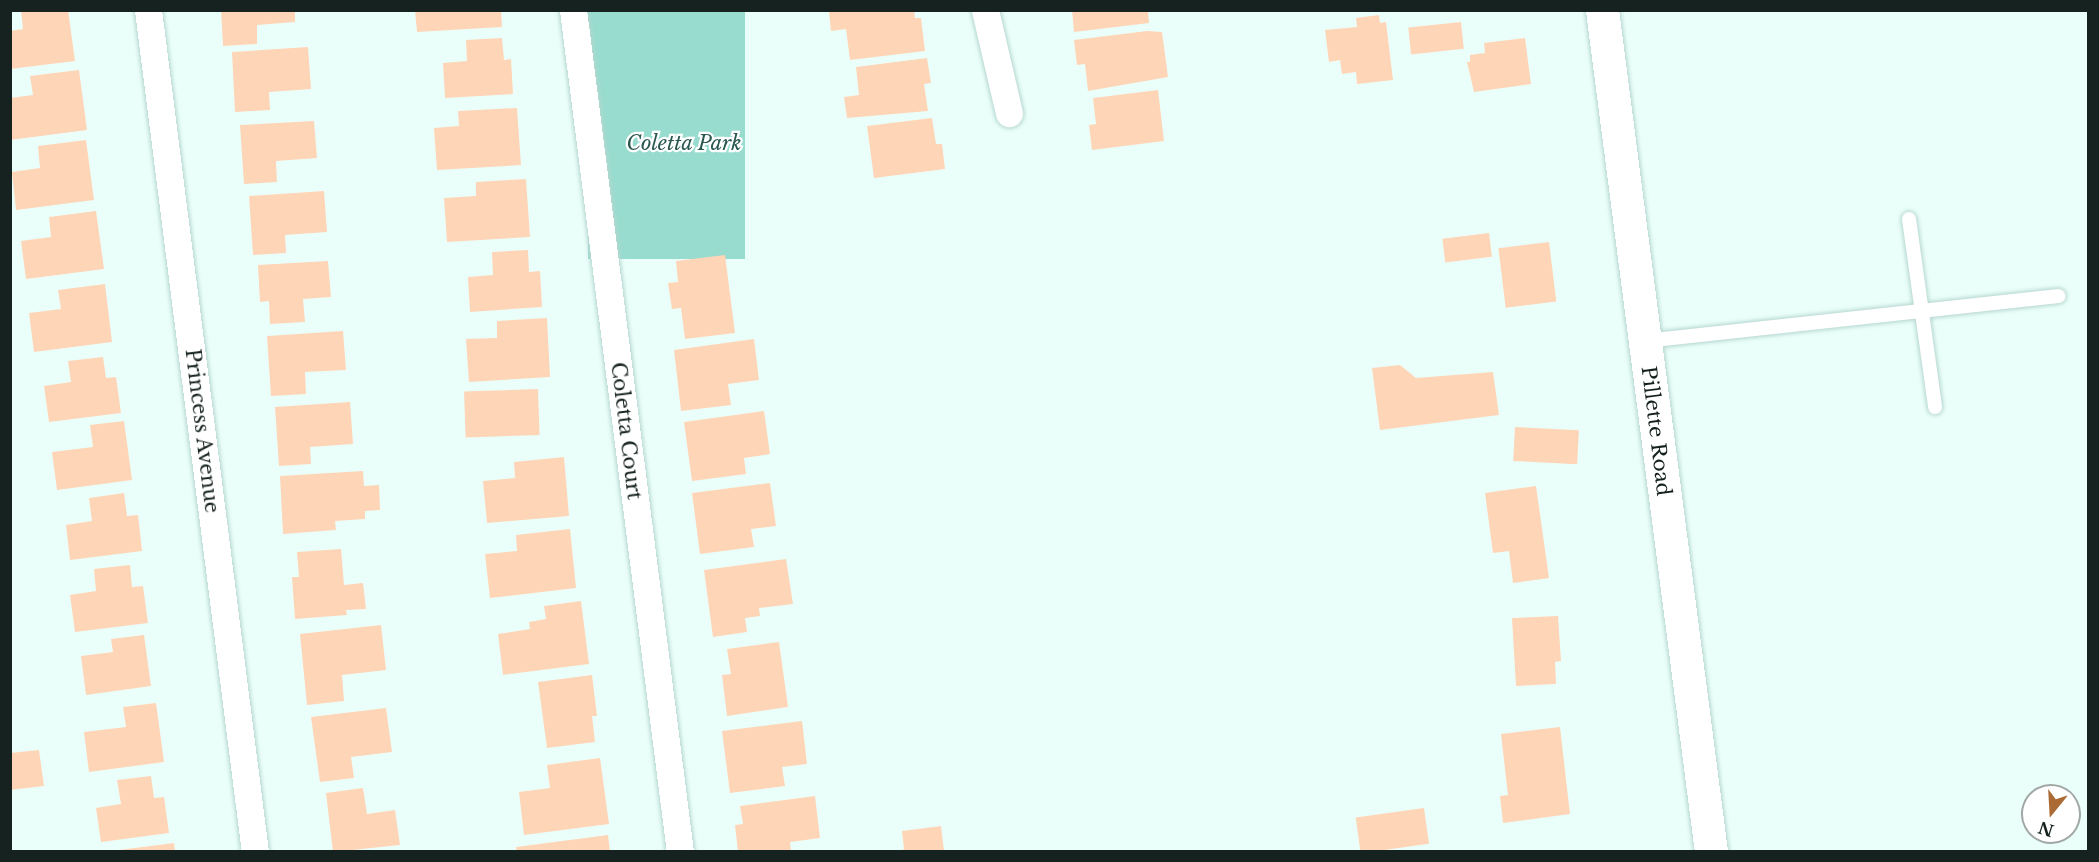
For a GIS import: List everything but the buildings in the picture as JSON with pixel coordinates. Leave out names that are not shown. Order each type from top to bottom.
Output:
[{"type":"street","name":"Princess Avenue","points":[[148,10],[255,852]]},
{"type":"street","name":"Coletta Court","points":[[573,10],[680,852]]},
{"type":"street","points":[[985,10],[1008,113]]},
{"type":"street","name":"Pillette Road","points":[[1602,10],[1711,852]]},
{"type":"lane","points":[[1909,219],[1935,407]]},
{"type":"lane","points":[[1645,341],[2059,296]]},
{"type":"green space","name":"Coletta Park","points":[[588,11],[745,11],[745,259],[588,259]]}]
